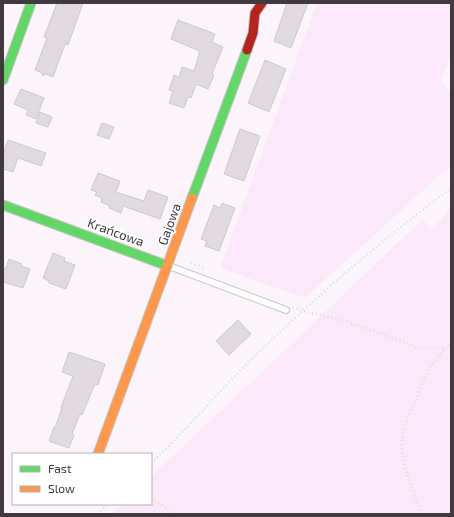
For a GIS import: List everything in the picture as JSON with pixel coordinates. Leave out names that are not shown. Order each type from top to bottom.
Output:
[{"type":"street","points":[[3,80],[31,3]]},
{"type":"street","name":"Gajowa","points":[[98,453],[253,33],[255,13],[262,3]]},
{"type":"street","name":"Krańcowa","points":[[3,204],[168,266]]},
{"type":"lane","name":"Krańcowa","points":[[168,266],[286,310]]},
{"type":"path","points":[[152,462],[238,373],[303,311],[394,233],[451,188]]},
{"type":"path","points":[[303,311],[343,320],[417,348],[445,348]]},
{"type":"path","points":[[422,514],[410,482],[401,441],[408,418],[422,383],[432,365],[445,348],[451,343]]},
{"type":"path","points":[[152,500],[164,506],[172,514]]},
{"type":"path","points":[[97,514],[108,505]]},
{"type":"shaded area","points":[[317,3],[451,3],[451,54],[441,82],[451,94],[451,165],[305,298],[220,268]]},
{"type":"shaded area","points":[[451,207],[451,514],[112,514],[121,505],[152,505],[152,476],[423,219],[431,231]]},
{"type":"building","points":[[57,3],[83,3],[68,45],[65,44],[53,77],[46,74],[43,76],[42,73],[35,70],[47,38],[44,37]]},
{"type":"building","points":[[287,3],[308,3],[291,48],[274,41]]},
{"type":"building","points":[[178,20],[215,34],[212,42],[223,47],[212,74],[214,75],[208,89],[196,84],[191,98],[188,97],[184,108],[169,103],[173,91],[169,90],[174,75],[179,77],[182,67],[194,71],[200,51],[171,39]]},
{"type":"building","points":[[265,60],[286,69],[269,112],[248,103]]},
{"type":"building","points":[[21,89],[44,98],[36,119],[26,115],[28,110],[14,104]]},
{"type":"building","points":[[40,112],[52,117],[48,127],[36,123]]},
{"type":"building","points":[[102,123],[114,127],[109,139],[97,135]]},
{"type":"building","points":[[240,129],[260,136],[244,181],[224,174]]},
{"type":"building","points":[[8,140],[46,153],[41,166],[18,158],[13,172],[3,169],[3,154]]},
{"type":"building","points":[[98,173],[120,181],[116,192],[144,201],[148,190],[168,197],[160,219],[123,206],[121,213],[109,208],[110,206],[101,202],[102,198],[95,195],[97,192],[91,190]]},
{"type":"building","points":[[222,203],[235,208],[219,251],[205,246],[207,241],[201,239],[214,205],[220,208]]},
{"type":"building","points":[[53,253],[65,258],[64,261],[75,265],[66,289],[49,283],[49,281],[43,278]]},
{"type":"building","points":[[9,259],[30,269],[23,288],[3,282],[3,269],[6,268]]},
{"type":"building","points":[[238,320],[251,334],[229,355],[216,341]]},
{"type":"building","points":[[69,352],[105,364],[98,385],[95,384],[82,415],[80,414],[72,434],[74,435],[69,448],[49,441],[73,376],[62,372]]},
{"type":"traffic: fast","points":[[3,80],[31,3]]},
{"type":"traffic: fast","points":[[192,198],[247,50]]},
{"type":"traffic: fast","points":[[3,205],[168,266]]},
{"type":"traffic: slow","points":[[98,453],[192,198]]},
{"type":"traffic: jam","points":[[247,50],[253,33],[255,13],[262,3]]}]
